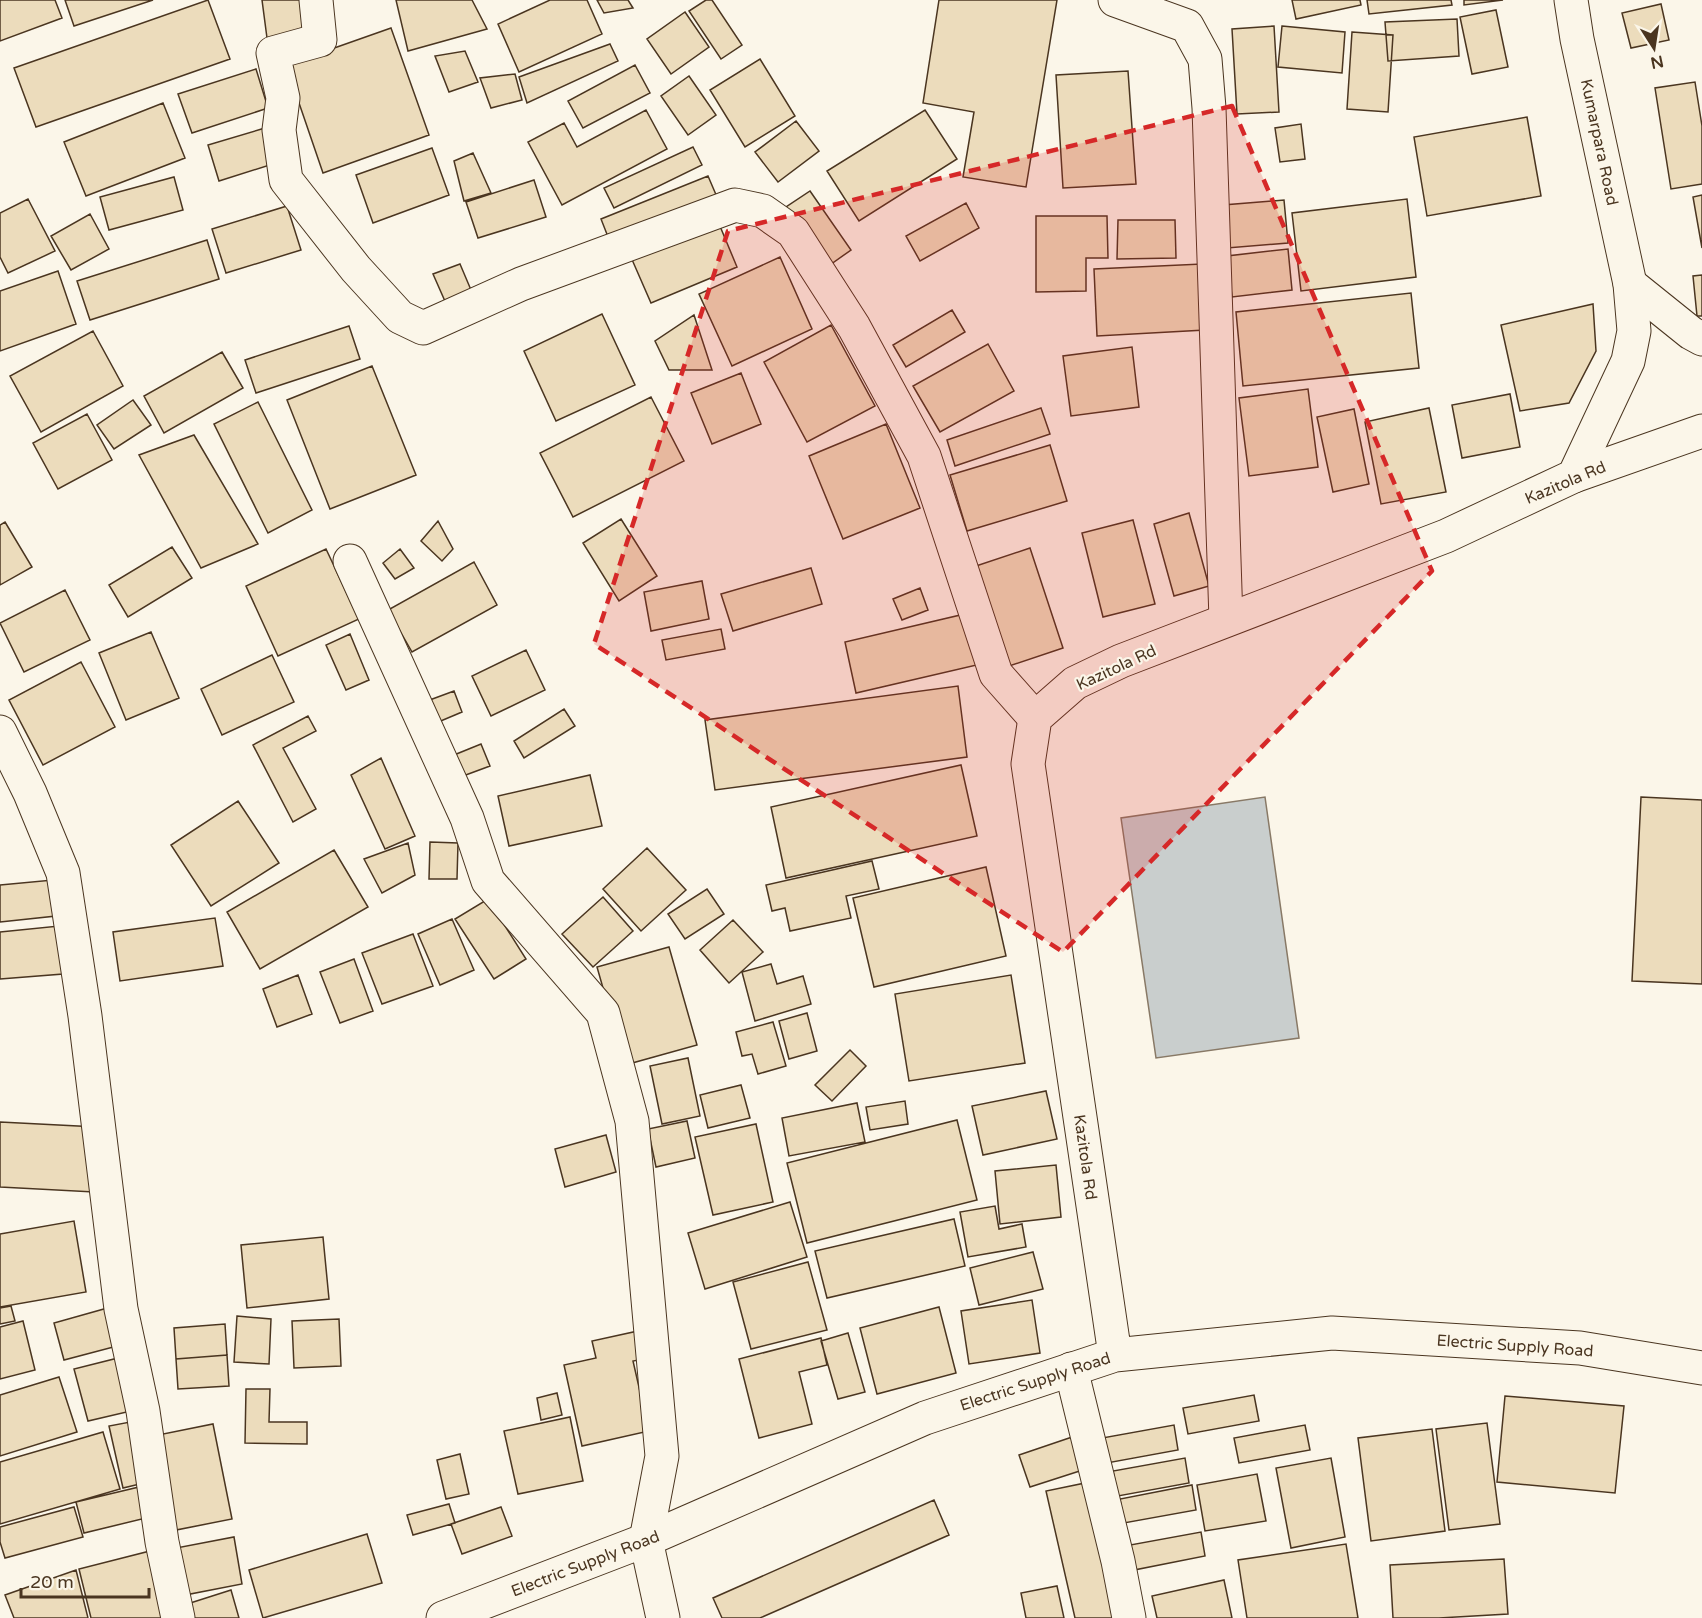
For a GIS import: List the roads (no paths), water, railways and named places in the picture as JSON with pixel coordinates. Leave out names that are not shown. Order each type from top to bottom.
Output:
[{"type":"street","points":[[316,0],[320,40],[273,54],[283,98],[279,130],[286,180],[349,260],[400,317],[423,327],[520,284],[735,205],[763,211],[793,232],[854,327],[924,456],[996,674],[1035,718]]},
{"type":"street","points":[[1115,0],[1187,26],[1205,59],[1209,108],[1226,620]]},
{"type":"street","name":"Kumarpara Road","points":[[1571,0],[1577,39],[1630,284],[1634,331],[1628,361],[1574,476]]},
{"type":"street","points":[[1630,284],[1691,333],[1702,339]]},
{"type":"street","name":"Kazitola Rd","points":[[1115,1355],[1028,764],[1035,718],[1075,683],[1121,661],[1446,536],[1574,476],[1702,431]]},
{"type":"street","points":[[350,561],[467,818],[489,881],[603,1013],[632,1121],[662,1456],[646,1540],[663,1618]]},
{"type":"street","points":[[0,732],[30,793],[63,873],[85,1017],[121,1309],[143,1411],[162,1542],[178,1618]]},
{"type":"street","name":"Electric Supply Road","points":[[443,1618],[646,1540],[925,1418],[1115,1355],[1332,1333],[1580,1348],[1702,1368]]},
{"type":"street","points":[[1071,1369],[1118,1561],[1129,1618]]}]
